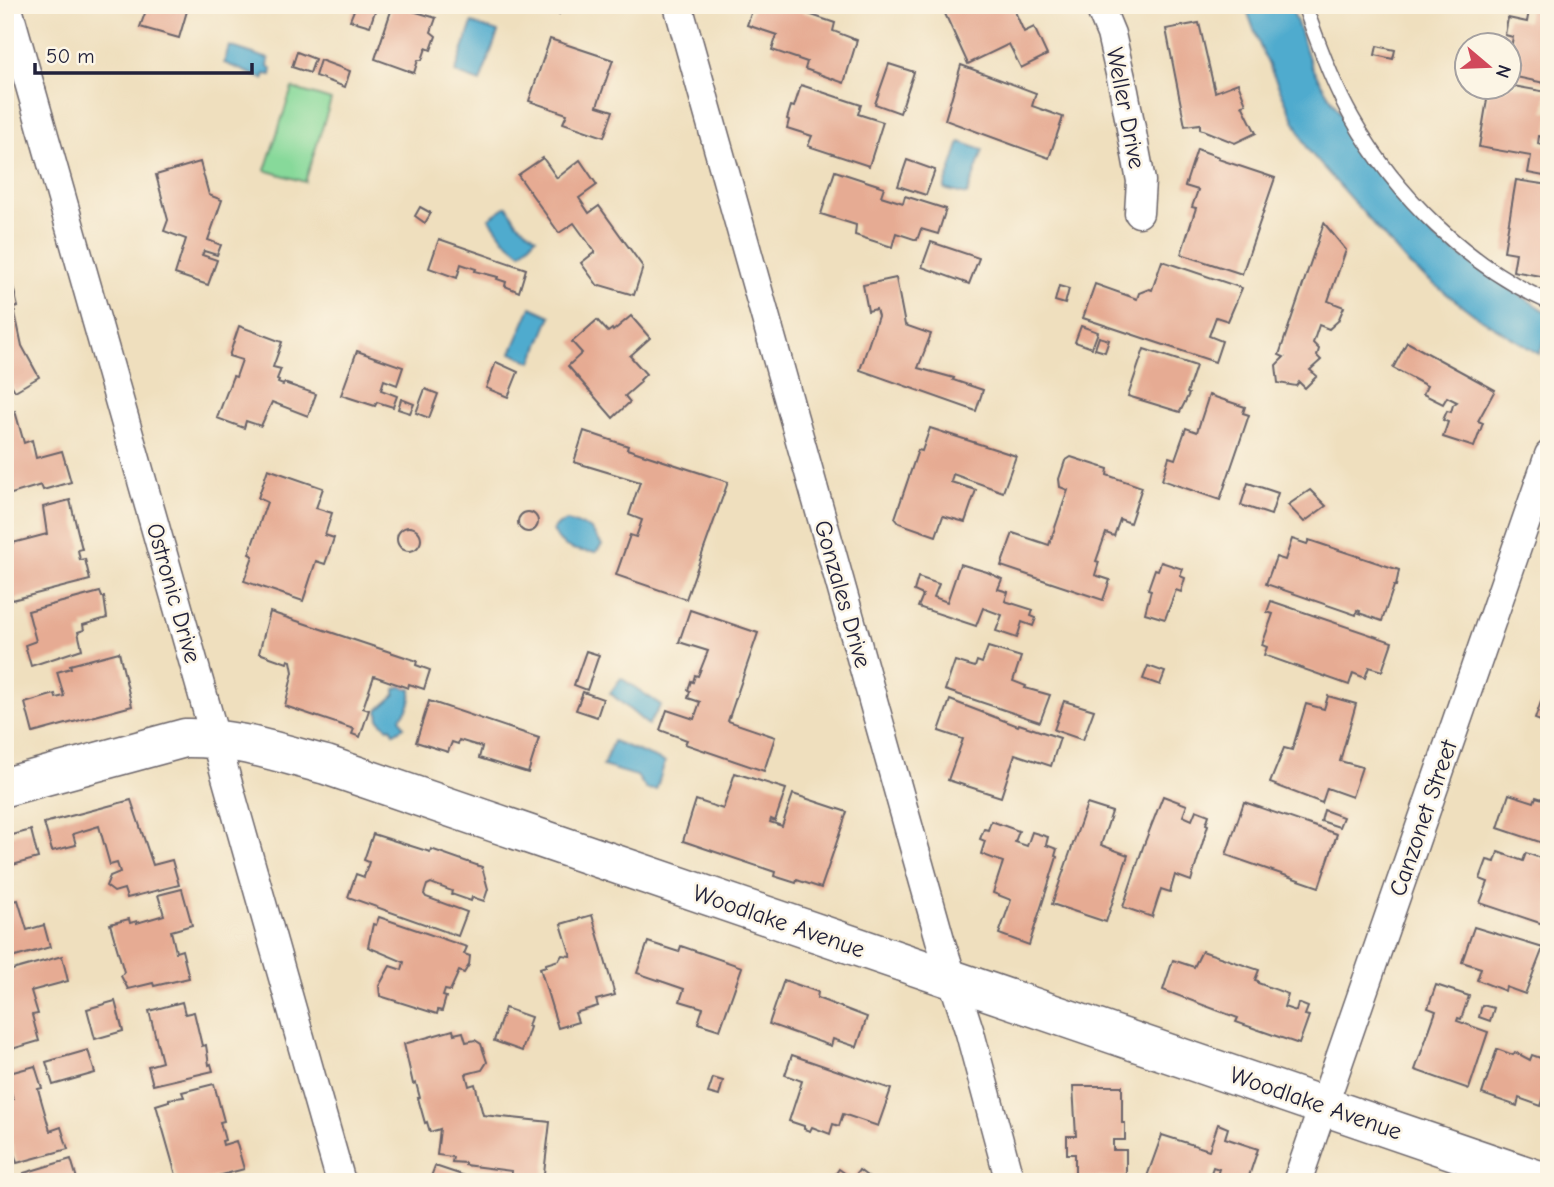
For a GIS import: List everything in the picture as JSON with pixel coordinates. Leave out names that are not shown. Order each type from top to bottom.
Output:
[{"type":"street","name":"Ostronic Drive","points":[[7,5],[341,1182]]},
{"type":"street","name":"Gonzales Drive","points":[[678,5],[1010,1182]]},
{"type":"street","name":"Weller Drive","points":[[1099,5],[1111,34],[1126,103],[1140,181],[1139,213]]},
{"type":"street","name":"Canzonet Street","points":[[1297,1182],[1549,455]]},
{"type":"street","name":"Woodlake Avenue","points":[[5,787],[185,738],[215,737],[326,765],[1545,1182]]},
{"type":"lane","points":[[1304,5],[1329,72],[1353,120],[1389,172],[1428,216],[1497,275],[1549,302]]},
{"type":"green space","points":[[292,88],[331,100],[305,182],[265,170]]},
{"type":"water","points":[[1245,5],[1291,5],[1312,68],[1372,165],[1434,238],[1549,314],[1549,330],[1539,354],[1476,316],[1410,266],[1308,150],[1260,46]]},
{"type":"water","points":[[472,23],[498,32],[480,82],[455,73]]},
{"type":"water","points":[[229,46],[269,59],[271,75],[265,74],[263,79],[224,63]]},
{"type":"water","points":[[960,142],[983,150],[967,195],[944,189]]},
{"type":"water","points":[[507,206],[517,222],[536,237],[521,253],[504,239],[489,218]]},
{"type":"water","points":[[531,307],[551,316],[532,362],[511,353]]},
{"type":"water","points":[[567,521],[590,528],[602,545],[596,552],[576,550],[560,541],[553,530]]},
{"type":"water","points":[[621,678],[661,705],[648,725],[610,693]]},
{"type":"water","points":[[402,686],[411,689],[411,698],[408,708],[400,718],[404,727],[394,733],[391,727],[388,728],[379,720],[378,710],[395,695],[395,689]]},
{"type":"water","points":[[613,741],[665,762],[656,790],[646,789],[637,776],[603,766]]},
{"type":"building","points":[[148,5],[187,11],[179,38],[140,27]]},
{"type":"building","points":[[350,5],[377,5],[370,26],[350,20],[354,10],[349,8]]},
{"type":"building","points":[[393,5],[436,18],[431,32],[436,36],[431,50],[426,48],[414,73],[375,59]]},
{"type":"building","points":[[533,5],[562,5],[559,14]]},
{"type":"building","points":[[754,5],[782,5],[835,23],[833,31],[857,40],[844,83],[805,69],[807,62],[772,50],[777,35],[747,25]]},
{"type":"building","points":[[941,5],[1012,5],[1024,32],[1034,27],[1047,55],[1021,68],[1009,44],[968,64]]},
{"type":"building","points":[[1530,5],[1549,5],[1549,84],[1522,78],[1522,32],[1506,32],[1508,18],[1527,22]]},
{"type":"building","points":[[1199,23],[1215,92],[1238,83],[1246,104],[1242,105],[1256,133],[1235,143],[1200,129],[1200,124],[1185,126],[1166,29]]},
{"type":"building","points":[[550,39],[613,60],[597,106],[613,111],[604,137],[563,123],[567,114],[529,101]]},
{"type":"building","points":[[1377,46],[1395,50],[1393,59],[1375,55]]},
{"type":"building","points":[[297,52],[315,59],[310,73],[292,67]]},
{"type":"building","points":[[320,60],[350,71],[345,87],[315,76]]},
{"type":"building","points":[[889,64],[914,72],[900,113],[875,104]]},
{"type":"building","points":[[961,65],[1036,93],[1032,106],[1063,117],[1049,158],[945,120]]},
{"type":"building","points":[[801,85],[861,105],[858,114],[883,122],[869,166],[808,146],[812,136],[787,128],[791,106],[794,107]]},
{"type":"building","points":[[1522,88],[1547,92],[1544,111],[1549,112],[1549,122],[1546,138],[1539,136],[1538,144],[1549,146],[1549,177],[1528,173],[1531,156],[1479,147],[1487,102],[1522,102]]},
{"type":"building","points":[[1197,149],[1275,178],[1242,274],[1181,254],[1196,208],[1192,207],[1198,190],[1185,186]]},
{"type":"building","points":[[543,158],[557,178],[580,160],[597,185],[579,198],[589,213],[599,206],[643,267],[634,295],[598,286],[581,263],[595,252],[574,223],[559,233],[518,175]]},
{"type":"building","points":[[907,160],[935,170],[926,195],[898,186]]},
{"type":"building","points":[[200,162],[209,195],[222,200],[208,240],[221,245],[217,255],[204,251],[202,255],[217,260],[208,285],[175,274],[186,239],[164,231],[168,220],[156,175]]},
{"type":"building","points":[[835,171],[884,187],[881,196],[903,203],[905,196],[946,209],[938,234],[921,229],[917,240],[896,233],[892,247],[855,235],[856,225],[821,214]]},
{"type":"building","points":[[1516,180],[1549,185],[1549,254],[1545,277],[1513,271],[1516,253],[1504,251]]},
{"type":"building","points":[[420,207],[431,213],[425,223],[415,216]]},
{"type":"building","points":[[1324,223],[1346,250],[1328,301],[1344,307],[1338,321],[1329,329],[1319,325],[1313,343],[1319,349],[1317,356],[1321,360],[1310,370],[1317,376],[1305,388],[1299,382],[1296,386],[1278,383],[1276,365],[1284,357],[1279,355]]},
{"type":"building","points":[[439,239],[526,269],[519,292],[505,286],[506,282],[497,279],[498,277],[461,264],[457,278],[429,268]]},
{"type":"building","points":[[931,242],[979,258],[969,284],[922,267]]},
{"type":"building","points":[[1162,261],[1242,288],[1228,321],[1216,317],[1209,336],[1222,341],[1215,362],[1083,318],[1095,284],[1137,299],[1139,293],[1152,290]]},
{"type":"building","points":[[9,270],[18,307],[14,308],[22,346],[39,377],[15,391],[5,374],[5,271]]},
{"type":"building","points":[[896,278],[905,325],[931,334],[918,368],[983,390],[976,411],[860,370],[878,316],[876,309],[868,311],[863,285]]},
{"type":"building","points":[[1059,286],[1069,289],[1065,304],[1055,301]]},
{"type":"building","points":[[631,316],[650,338],[630,356],[646,374],[625,396],[630,402],[613,418],[568,366],[582,353],[572,342],[597,320],[608,332]]},
{"type":"building","points":[[239,326],[282,342],[273,367],[281,369],[278,383],[316,394],[308,416],[272,402],[261,426],[246,421],[244,428],[217,418],[242,360],[229,356]]},
{"type":"building","points":[[1081,326],[1098,332],[1092,348],[1075,342]]},
{"type":"building","points":[[1099,337],[1109,340],[1105,352],[1095,349]]},
{"type":"building","points":[[1407,342],[1495,390],[1478,421],[1483,423],[1474,447],[1443,437],[1448,422],[1443,420],[1447,411],[1451,412],[1457,402],[1447,397],[1443,404],[1423,394],[1427,386],[1393,368]]},
{"type":"building","points":[[1144,349],[1196,366],[1187,393],[1189,394],[1180,412],[1128,396]]},
{"type":"building","points":[[357,351],[403,367],[397,385],[384,380],[381,390],[397,396],[393,407],[377,402],[375,406],[341,395]]},
{"type":"building","points":[[496,362],[518,372],[508,397],[486,388]]},
{"type":"building","points":[[425,389],[438,394],[429,418],[416,413]]},
{"type":"building","points":[[1209,395],[1245,407],[1243,413],[1249,415],[1220,500],[1162,480],[1169,457],[1175,459],[1186,428],[1197,432]]},
{"type":"building","points":[[401,399],[414,404],[410,413],[398,409]]},
{"type":"building","points":[[15,411],[24,443],[32,440],[36,458],[62,451],[71,482],[43,490],[41,485],[5,496],[5,414]]},
{"type":"building","points":[[930,428],[1016,456],[1003,492],[953,474],[951,482],[976,490],[965,522],[943,516],[936,536],[899,523],[895,518],[918,450],[922,451]]},
{"type":"building","points":[[584,431],[628,446],[627,449],[728,482],[686,599],[616,575],[630,535],[636,537],[642,520],[629,515],[640,482],[574,462]]},
{"type":"building","points":[[1071,457],[1108,469],[1107,475],[1142,487],[1130,523],[1120,519],[1114,536],[1106,533],[1096,561],[1099,562],[1095,575],[1110,580],[1103,600],[1001,566],[1013,533],[1049,545],[1068,490],[1060,487],[1059,479],[1065,461]]},
{"type":"building","points":[[268,469],[323,488],[316,508],[332,513],[325,535],[334,538],[325,564],[316,561],[303,601],[244,581],[253,556],[249,554],[267,502],[258,498]]},
{"type":"building","points":[[1248,483],[1278,493],[1271,515],[1241,505]]},
{"type":"building","points":[[1310,490],[1326,506],[1304,522],[1288,505]]},
{"type":"building","points":[[70,500],[82,549],[78,550],[80,560],[85,559],[90,580],[12,600],[6,579],[9,579],[5,564],[5,545],[47,534],[43,507]]},
{"type":"building","points":[[528,512],[535,515],[538,522],[535,529],[528,532],[521,529],[518,522],[521,515]]},
{"type":"building","points":[[409,527],[417,531],[421,539],[417,547],[409,551],[401,547],[397,539],[401,531]]},
{"type":"building","points":[[1292,539],[1307,544],[1309,540],[1399,570],[1396,586],[1382,621],[1357,610],[1356,615],[1266,584],[1276,557],[1285,560]]},
{"type":"building","points":[[1161,562],[1183,569],[1180,576],[1185,578],[1181,592],[1176,590],[1165,619],[1145,613],[1151,590],[1148,589],[1155,569],[1158,570]]},
{"type":"building","points":[[960,564],[1002,579],[998,589],[1008,592],[1005,601],[1033,610],[1031,616],[1036,618],[1033,626],[1022,622],[1017,638],[996,631],[1002,615],[983,608],[976,626],[918,607],[923,595],[914,591],[918,577],[939,584],[934,597],[947,602]]},
{"type":"building","points":[[100,592],[104,597],[107,618],[83,625],[84,630],[78,632],[82,649],[31,666],[25,645],[36,641],[28,611]]},
{"type":"building","points":[[1271,601],[1392,642],[1382,671],[1369,667],[1365,678],[1353,673],[1349,685],[1264,655],[1267,647],[1262,645],[1273,614],[1267,612]]},
{"type":"building","points":[[690,610],[758,633],[728,721],[775,737],[764,771],[685,744],[687,740],[660,730],[667,710],[694,719],[700,702],[688,698],[688,690],[695,675],[698,676],[708,651],[679,642]]},
{"type":"building","points":[[270,612],[417,661],[416,665],[430,670],[424,689],[409,684],[408,688],[374,676],[363,708],[369,710],[360,737],[352,734],[354,729],[285,706],[293,672],[291,661],[288,660],[287,663],[259,653]]},
{"type":"building","points":[[988,647],[1021,657],[1013,681],[1026,686],[1025,688],[1050,695],[1040,722],[945,690],[955,661],[975,667],[977,661],[982,663]]},
{"type":"building","points":[[586,651],[599,655],[587,690],[574,685]]},
{"type":"building","points":[[119,652],[132,706],[33,733],[25,703],[55,694],[56,698],[64,696],[57,672],[71,668],[70,665]]},
{"type":"building","points":[[1148,666],[1165,672],[1160,685],[1143,679]]},
{"type":"building","points":[[1547,685],[1549,686],[1549,724],[1535,719]]},
{"type":"building","points":[[583,692],[603,699],[597,717],[576,710]]},
{"type":"building","points":[[1328,696],[1356,704],[1340,761],[1362,767],[1352,797],[1327,788],[1322,803],[1270,783],[1284,748],[1292,750],[1306,704],[1324,709]]},
{"type":"building","points":[[950,700],[1018,726],[1019,724],[1060,738],[1051,766],[1015,754],[1001,797],[948,780],[963,739],[939,731]]},
{"type":"building","points":[[429,701],[539,738],[528,773],[479,758],[482,747],[459,740],[458,744],[452,742],[448,752],[416,742]]},
{"type":"building","points":[[1064,701],[1094,710],[1083,740],[1054,730]]},
{"type":"building","points":[[735,773],[786,789],[775,821],[771,819],[770,822],[782,826],[793,794],[847,812],[821,888],[774,876],[775,872],[683,841],[696,800],[723,809]]},
{"type":"building","points":[[1509,794],[1534,802],[1536,797],[1549,801],[1549,845],[1498,828]]},
{"type":"building","points":[[1163,796],[1187,805],[1183,816],[1192,820],[1196,810],[1209,815],[1191,881],[1175,875],[1170,892],[1161,889],[1152,917],[1123,907]]},
{"type":"building","points":[[131,800],[153,865],[172,860],[179,885],[127,898],[124,889],[114,892],[106,886],[110,876],[120,872],[117,863],[110,865],[99,826],[73,834],[76,845],[52,851],[44,823]]},
{"type":"building","points":[[1244,802],[1337,834],[1319,887],[1226,855]]},
{"type":"building","points":[[1087,804],[1112,812],[1101,845],[1128,855],[1106,922],[1052,904]]},
{"type":"building","points":[[1324,810],[1343,817],[1339,827],[1321,821]]},
{"type":"building","points":[[991,821],[1019,831],[1015,842],[1027,846],[1032,832],[1048,837],[1046,845],[1057,849],[1057,857],[1029,945],[999,934],[1011,900],[993,893],[1003,862],[981,854],[985,841],[980,839],[984,829],[988,830]]},
{"type":"building","points":[[31,830],[38,858],[9,866],[5,837]]},
{"type":"building","points":[[373,834],[430,852],[431,849],[482,867],[488,889],[484,901],[472,897],[471,901],[431,883],[427,885],[424,894],[426,897],[467,912],[458,936],[348,897],[356,874],[364,877],[369,862],[364,860]]},
{"type":"building","points":[[1498,852],[1523,861],[1526,853],[1549,861],[1549,926],[1480,903],[1488,882],[1480,879],[1487,860],[1495,862]]},
{"type":"building","points":[[182,889],[192,925],[171,931],[176,952],[182,950],[189,978],[128,989],[121,976],[124,972],[110,924],[129,919],[130,923],[137,923],[164,915],[158,895]]},
{"type":"building","points":[[18,900],[27,930],[44,925],[50,947],[5,960],[5,903]]},
{"type":"building","points":[[592,915],[615,995],[596,1000],[598,1006],[575,1013],[578,1022],[558,1028],[540,968],[559,960],[562,955],[571,956],[561,924]]},
{"type":"building","points":[[379,917],[467,947],[464,954],[470,956],[469,965],[464,973],[459,971],[450,991],[445,990],[442,1011],[438,1010],[437,1014],[380,996],[379,986],[390,966],[402,970],[404,962],[368,947],[373,924],[376,925]]},
{"type":"building","points":[[1474,927],[1543,948],[1525,994],[1506,987],[1505,991],[1477,980],[1481,968],[1462,962]]},
{"type":"building","points":[[648,942],[679,952],[681,946],[742,967],[720,1030],[698,1023],[703,1008],[680,1001],[684,989],[637,973]]},
{"type":"building","points":[[1202,951],[1259,970],[1255,980],[1258,983],[1288,994],[1284,1007],[1296,1011],[1298,1003],[1308,1007],[1305,1015],[1309,1016],[1299,1044],[1236,1022],[1238,1018],[1163,990],[1173,960],[1194,967]]},
{"type":"building","points":[[62,956],[68,981],[31,991],[38,1014],[32,1015],[39,1041],[5,1051],[5,972]]},
{"type":"building","points":[[784,980],[818,992],[817,998],[867,1017],[857,1047],[833,1039],[831,1046],[769,1024]]},
{"type":"building","points":[[1436,985],[1469,996],[1461,1019],[1458,1018],[1457,1021],[1488,1032],[1469,1089],[1415,1070],[1436,1011],[1428,1008]]},
{"type":"building","points":[[115,1001],[123,1031],[95,1039],[87,1009]]},
{"type":"building","points":[[182,1002],[185,1014],[194,1012],[202,1046],[206,1045],[209,1065],[211,1064],[213,1071],[153,1085],[148,1066],[162,1062],[149,1011]]},
{"type":"building","points":[[1482,1005],[1494,1008],[1490,1021],[1479,1017]]},
{"type":"building","points":[[505,1008],[531,1017],[522,1051],[494,1041]]},
{"type":"building","points":[[453,1030],[454,1034],[463,1032],[466,1042],[475,1040],[481,1044],[487,1062],[482,1070],[466,1074],[469,1086],[475,1084],[483,1115],[550,1122],[543,1182],[511,1179],[512,1171],[465,1165],[452,1162],[453,1157],[437,1155],[440,1129],[430,1132],[427,1122],[425,1123],[404,1044]]},
{"type":"building","points":[[1497,1049],[1513,1055],[1515,1052],[1530,1060],[1532,1055],[1549,1061],[1549,1082],[1541,1106],[1519,1098],[1517,1106],[1482,1094]]},
{"type":"building","points":[[88,1050],[95,1073],[53,1085],[46,1062]]},
{"type":"building","points":[[792,1055],[891,1089],[878,1126],[843,1114],[839,1126],[833,1124],[830,1134],[812,1127],[810,1131],[789,1121],[802,1081],[785,1075]]},
{"type":"building","points":[[35,1066],[42,1088],[38,1089],[50,1131],[61,1127],[68,1149],[17,1163],[5,1122],[5,1101],[13,1099],[6,1074]]},
{"type":"building","points":[[713,1078],[723,1081],[719,1096],[708,1093]]},
{"type":"building","points":[[214,1084],[224,1121],[220,1122],[225,1140],[222,1141],[223,1145],[236,1141],[244,1169],[196,1182],[178,1182],[156,1105],[169,1099],[184,1097],[182,1092]]},
{"type":"building","points":[[1073,1086],[1122,1086],[1125,1140],[1113,1140],[1113,1150],[1126,1150],[1126,1177],[1075,1178],[1075,1154],[1067,1154],[1067,1136],[1076,1136]]},
{"type":"building","points":[[1218,1124],[1228,1128],[1225,1138],[1258,1149],[1247,1182],[1215,1182],[1219,1169],[1213,1167],[1208,1182],[1145,1182],[1162,1135],[1209,1150]]},
{"type":"building","points":[[71,1159],[78,1182],[27,1182],[24,1173]]},
{"type":"building","points":[[435,1166],[480,1181],[480,1182],[429,1182]]},
{"type":"building","points":[[839,1169],[853,1179],[859,1170],[875,1182],[830,1182]]}]
